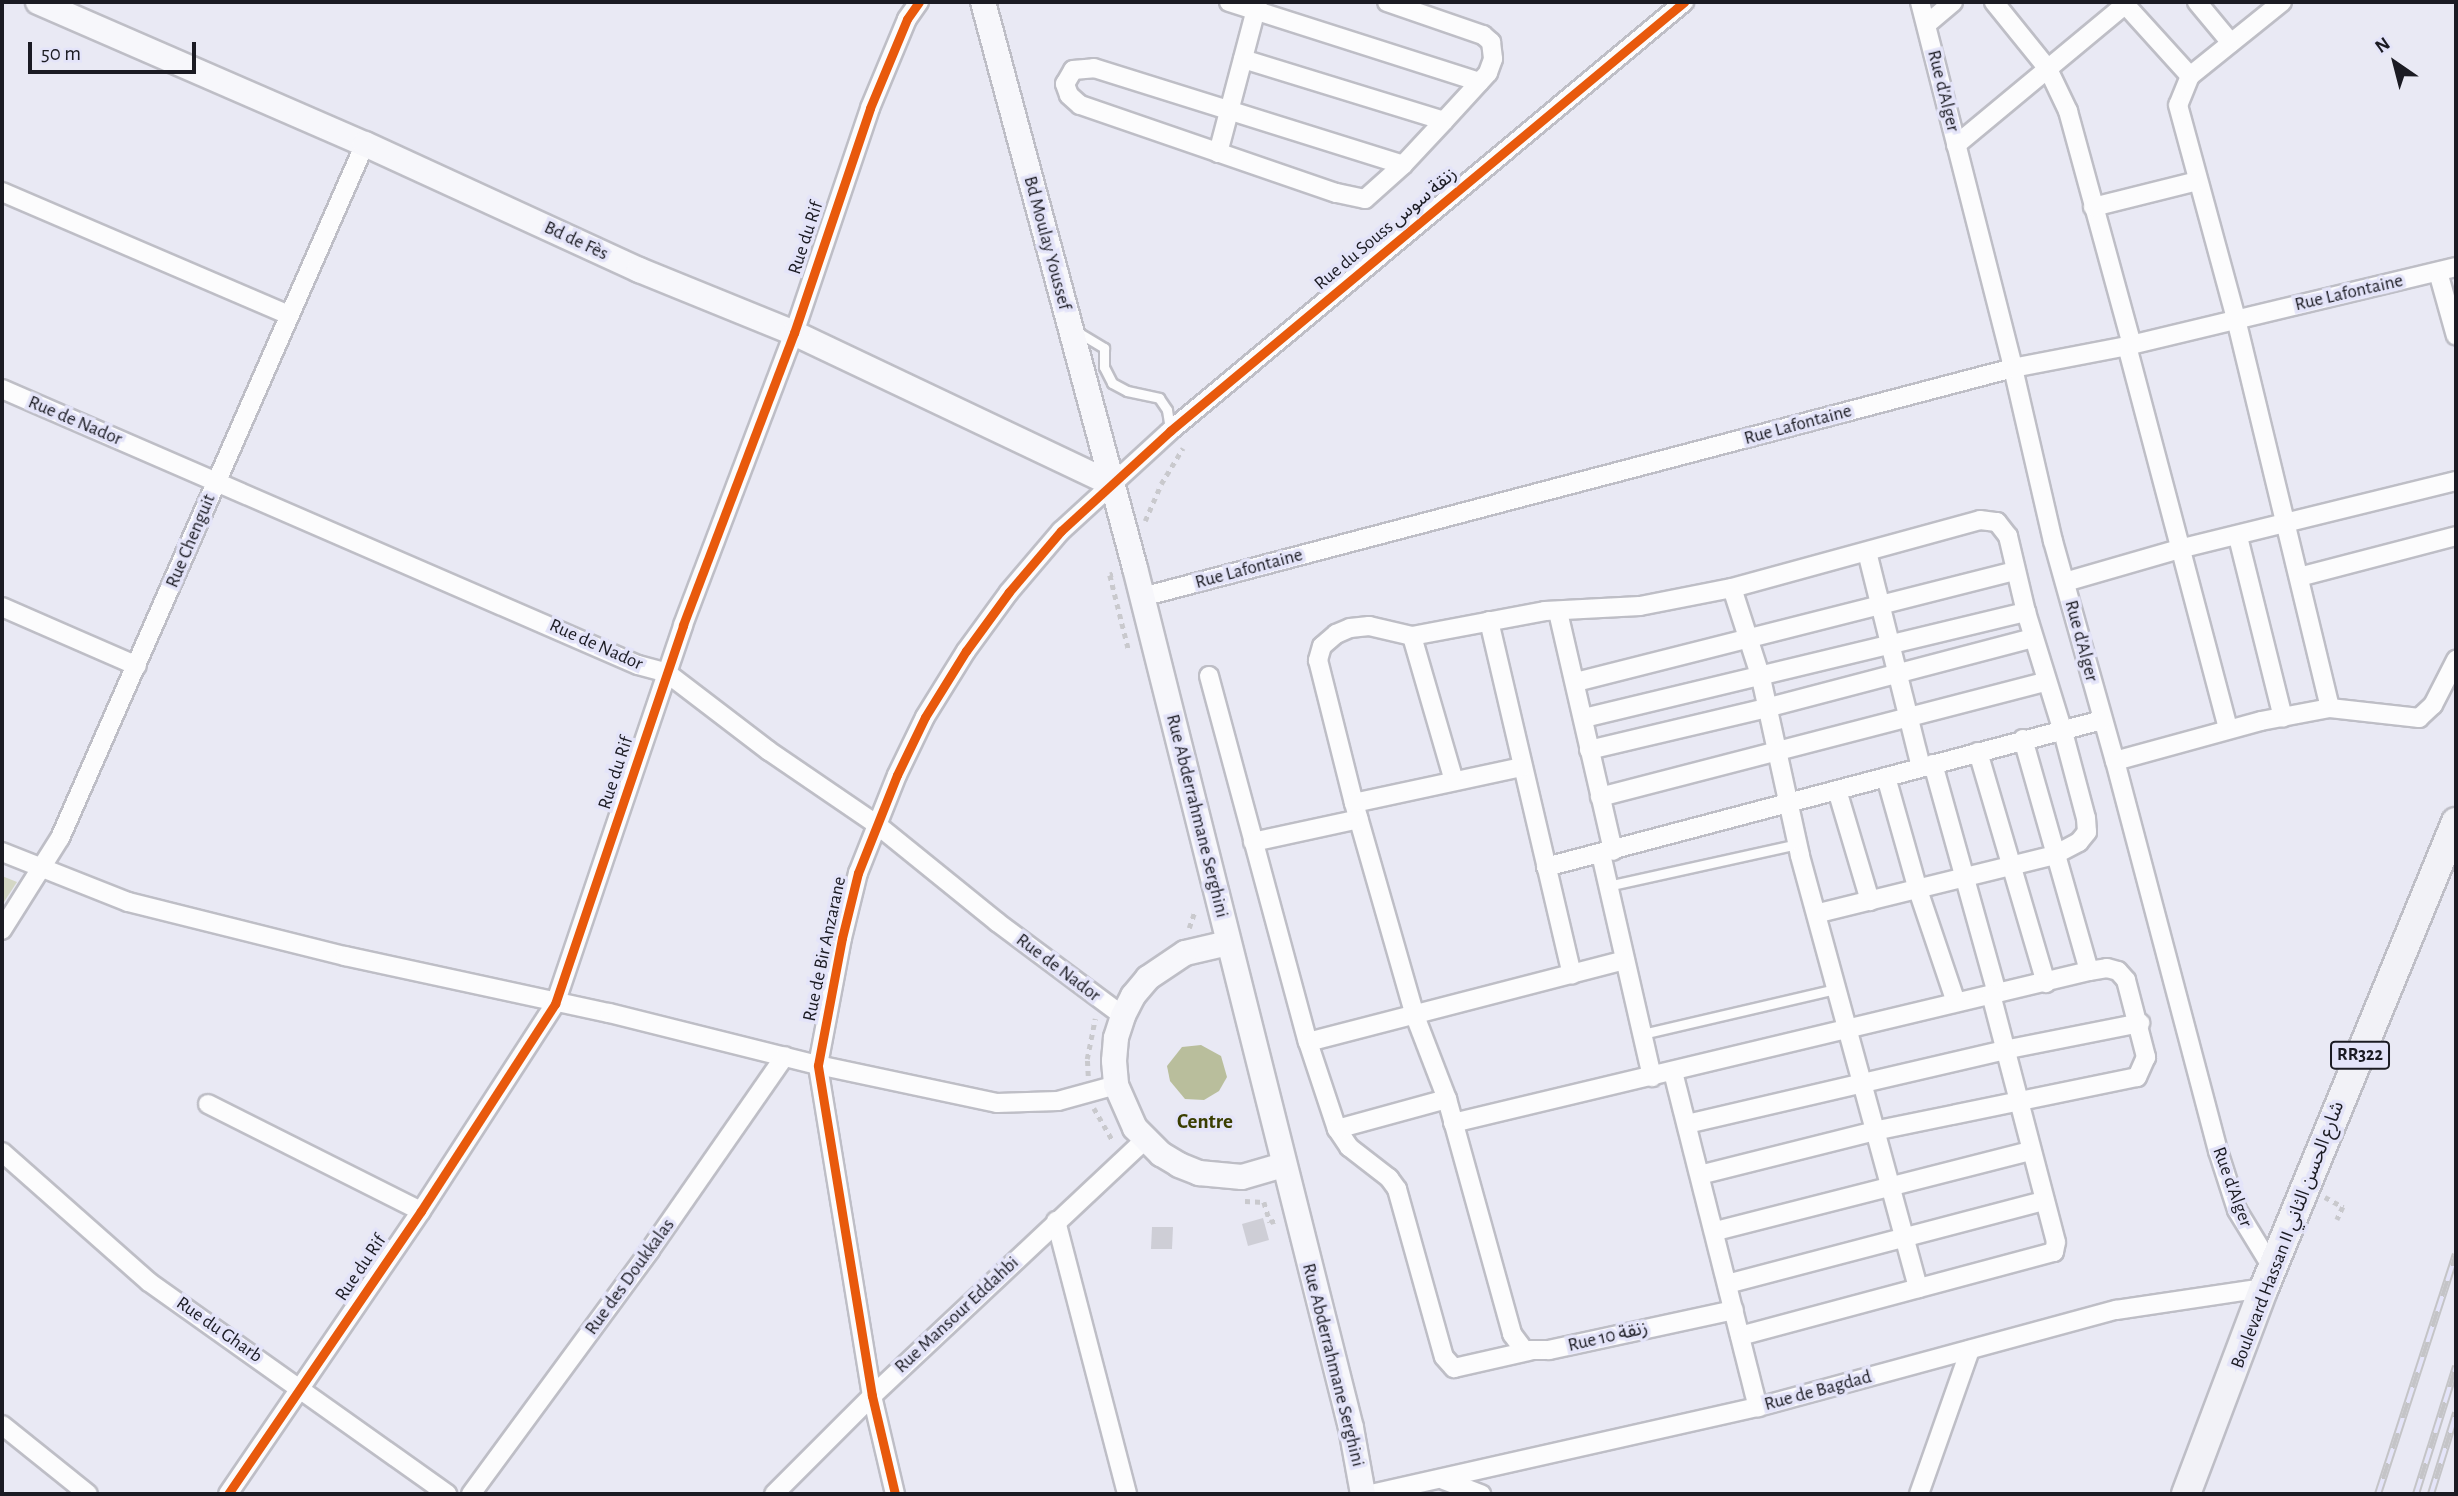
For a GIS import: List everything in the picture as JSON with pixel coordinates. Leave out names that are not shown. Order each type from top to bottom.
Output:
[{"type":"main road","name":"Boulevard Hassan II شارع الحسن الثاني","points":[[2186,1494],[2269,1279],[2456,822]]},
{"type":"street","name":"Bd de Fès","points":[[38,2],[66,7],[639,270],[794,333],[1112,484]]},
{"type":"street","name":"Rue du Rif","points":[[228,1494],[421,1211],[555,1004],[667,673],[794,333],[870,108],[907,19],[919,2]]},
{"type":"street","name":"Bd Moulay Youssef","points":[[984,2],[1112,484]]},
{"type":"street","points":[[1228,2],[1256,6],[1480,82]]},
{"type":"street","points":[[1387,2],[1474,31],[1487,38],[1492,46],[1493,59],[1480,82],[1403,165],[1376,192],[1360,200],[1080,106],[1066,92],[1065,80],[1079,67],[1094,68],[1403,165]]},
{"type":"street","name":"Rue du Souss زنقة سوس","points":[[1112,484],[1170,431],[1684,2]]},
{"type":"street","name":"Rue d'Alger","points":[[1920,2],[2065,582],[2218,1151],[2237,1210],[2269,1279]]},
{"type":"street","points":[[1927,24],[1954,2]]},
{"type":"street","points":[[1994,2],[2048,69],[2068,111],[2179,549],[2228,729]]},
{"type":"street","points":[[1956,145],[2125,2],[2190,76]]},
{"type":"street","points":[[2197,2],[2231,43]]},
{"type":"street","points":[[2271,5],[2231,43],[2190,76],[2181,90],[2178,105],[2236,319],[2283,524],[2299,577],[2330,708]]},
{"type":"street","points":[[1218,153],[1256,6]]},
{"type":"street","points":[[1243,59],[1444,121]]},
{"type":"street","name":"Rue Chenguit","points":[[2,930],[60,838],[365,144]]},
{"type":"street","points":[[2093,207],[2197,181]]},
{"type":"street","points":[[2,192],[289,315]]},
{"type":"street","name":"Rue Lafontaine","points":[[1142,597],[2013,368],[2129,345],[2456,267]]},
{"type":"street","points":[[2438,272],[2456,336]]},
{"type":"street","name":"Rue de Nador","points":[[2,389],[638,665],[667,673],[769,751],[876,824],[997,922],[1122,1016]]},
{"type":"street","points":[[2065,582],[2179,549],[2238,537],[2456,481]]},
{"type":"street","name":"Rue Abderrahmane Serghini","points":[[1112,484],[1228,943],[1185,953],[1165,964],[1140,987],[1122,1016],[1114,1061],[1116,1084],[1137,1149],[1199,1173],[1242,1177],[1283,1165],[1351,1428],[1363,1494]]},
{"type":"street","name":"Rue de Bir Anzarane","points":[[895,1494],[872,1395],[818,1065],[842,938],[858,873],[876,824],[925,717],[965,651],[1009,592],[1061,531],[1112,484]]},
{"type":"street","points":[[1529,1351],[1517,1343],[1447,1099],[1415,1016],[1321,678],[1318,660],[1320,650],[1336,634],[1350,628],[1369,626],[1412,636],[1489,621],[1558,612],[1640,606],[1732,587],[1989,520],[2000,524],[2008,536],[2033,638],[2062,728],[2088,828],[2079,842],[2055,855],[1818,914]]},
{"type":"street","points":[[2299,577],[2456,536]]},
{"type":"street","points":[[2238,537],[2283,717]]},
{"type":"street","points":[[1740,1336],[2052,1254],[2056,1242],[2004,1050],[1994,993],[1964,877],[1909,717],[1867,552]]},
{"type":"street","points":[[1576,682],[2015,571]]},
{"type":"street","points":[[1732,587],[1746,640],[1761,678],[1798,844],[1835,989],[1892,1185],[1918,1288]]},
{"type":"street","points":[[2,607],[137,666]]},
{"type":"street","points":[[1558,612],[1600,797],[1608,886],[1652,1077]]},
{"type":"street","points":[[1584,718],[1761,678],[2026,612]]},
{"type":"street","points":[[1489,621],[1572,974]]},
{"type":"street","points":[[1412,636],[1454,781]]},
{"type":"street","points":[[1589,750],[1766,708],[2033,638]]},
{"type":"street","points":[[2115,761],[2228,729],[2330,708],[2419,719],[2433,705],[2456,660]]},
{"type":"street","points":[[1209,676],[1308,1042],[1337,1129],[1447,1099]]},
{"type":"street","points":[[1600,797],[2046,682]]},
{"type":"street","points":[[1546,867],[1607,853],[2062,728],[2102,720]]},
{"type":"street","points":[[2022,739],[2088,971]]},
{"type":"street","points":[[1978,752],[2046,983]]},
{"type":"street","points":[[1253,842],[1454,781],[1522,767]]},
{"type":"street","points":[[1886,777],[1918,890],[1956,1002]]},
{"type":"street","points":[[1837,790],[1870,901]]},
{"type":"street","points":[[2,852],[128,902],[555,1004],[608,1013],[818,1065],[997,1103],[1058,1101],[1116,1084]]},
{"type":"street","points":[[1228,943],[1283,1165]]},
{"type":"street","points":[[1308,1042],[1625,960]]},
{"type":"street","points":[[1453,1123],[2088,971],[2106,968],[2123,974],[2140,1023],[2146,1057],[2137,1077],[1875,1131],[1700,1175]]},
{"type":"street","points":[[1687,1124],[2004,1050],[2140,1023]]},
{"type":"street","name":"Rue des Doukkalas","points":[[471,1494],[650,1250],[785,1056]]},
{"type":"street","points":[[1673,1072],[1716,1231],[1758,1407]]},
{"type":"street","points":[[208,1104],[421,1211]]},
{"type":"street","name":"Rue 10 زنقة","points":[[1337,1129],[1349,1147],[1389,1178],[1397,1189],[1441,1351],[1450,1367],[1492,1362],[1529,1351],[1549,1350],[1734,1310]]},
{"type":"street","name":"Rue Mansour Eddahbi","points":[[774,1494],[872,1395],[1056,1221],[1137,1149]]},
{"type":"street","points":[[1716,1231],[2030,1151]]},
{"type":"street","name":"Rue du Gharb","points":[[2,1152],[149,1282],[447,1494]]},
{"type":"street","points":[[1727,1284],[2043,1201]]},
{"type":"street","points":[[1056,1221],[1128,1494]]},
{"type":"street","name":"Rue de Bagdad","points":[[1371,1494],[1444,1480],[1758,1407],[2116,1310],[2269,1279]]},
{"type":"street","points":[[1919,1494],[1970,1350]]},
{"type":"street","points":[[2,1425],[88,1494]]},
{"type":"street","points":[[1444,1480],[1481,1494]]},
{"type":"lane","points":[[1070,328],[1104,348],[1104,367],[1112,383],[1127,391],[1159,398],[1167,410],[1170,431]]},
{"type":"lane","points":[[1608,886],[1798,844]]},
{"type":"lane","points":[[1642,1034],[1835,989]]},
{"type":"path","points":[[1130,653],[1110,575],[1135,568]]},
{"type":"path","points":[[1182,931],[1191,927],[1196,915],[1193,902]]},
{"type":"path","points":[[1102,1001],[1090,1031],[1088,1093],[1099,1121],[1137,1149]]},
{"type":"path","points":[[1235,1199],[1264,1202],[1270,1222],[1296,1216]]},
{"type":"path","points":[[2337,1220],[2343,1207]]},
{"type":"shaded area","points":[[2,876],[17,882],[2,905]]},
{"type":"shaded area","points":[[1201,1045],[1221,1056],[1227,1077],[1219,1091],[1204,1100],[1185,1099],[1170,1081],[1167,1066],[1182,1047]]},
{"type":"building","points":[[1263,1218],[1269,1240],[1248,1246],[1242,1224]]},
{"type":"building","points":[[1152,1227],[1173,1227],[1172,1249],[1151,1249]]},
{"type":"railway","points":[[2378,1494],[2456,1254]]},
{"type":"railway","points":[[2416,1494],[2456,1366]]},
{"type":"railway","points":[[2431,1494],[2456,1413]]},
{"type":"cycle path","points":[[228,1494],[421,1211],[555,1004],[683,625],[794,333],[870,108],[907,19],[919,2]]},
{"type":"cycle path","points":[[895,1494],[872,1396],[818,1065],[842,938],[858,873],[897,775],[925,717],[966,651],[1009,592],[1061,531],[1170,431],[1684,2]]},
{"type":"district","name":"Centre","points":[[1205,1122]]}]
